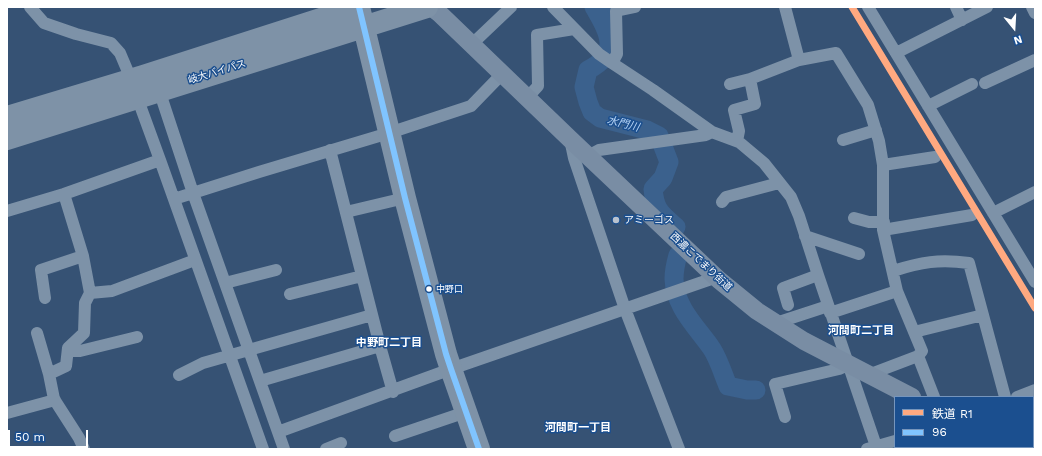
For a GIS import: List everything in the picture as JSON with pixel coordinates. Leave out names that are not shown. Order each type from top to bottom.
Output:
[{"type":"highway","name":"岐大バイパス","points":[[7,139],[142,87],[360,14],[427,7]]},
{"type":"highway","points":[[360,14],[405,198],[451,370],[479,449]]},
{"type":"highway","name":"岐大バイパス","points":[[7,117],[142,87]]},
{"type":"street","points":[[30,7],[44,23],[111,44],[120,53],[142,87],[184,196],[225,283],[239,353],[263,449]]},
{"type":"street","name":"西濃こでまり街道","points":[[431,7],[717,277],[757,311],[804,341],[910,396]]},
{"type":"street","points":[[471,45],[511,7]]},
{"type":"street","points":[[553,7],[599,54],[712,132],[737,141],[764,163],[791,197],[799,216],[874,448],[894,440]]},
{"type":"street","points":[[611,62],[617,54],[616,11],[635,7]]},
{"type":"street","points":[[784,7],[799,60]]},
{"type":"street","points":[[868,7],[1035,282]]},
{"type":"street","points":[[956,7],[962,20]]},
{"type":"street","points":[[896,53],[987,7]]},
{"type":"street","points":[[1032,7],[1035,13]]},
{"type":"street","points":[[527,98],[538,86],[537,35],[574,29]]},
{"type":"street","points":[[730,84],[750,79],[799,60],[836,53],[868,105],[876,130],[883,165],[884,226],[897,291],[922,351],[918,356],[868,375]]},
{"type":"street","points":[[985,83],[1035,60]]},
{"type":"street","points":[[184,196],[389,133],[471,106],[502,74]]},
{"type":"street","points":[[737,141],[739,131],[734,110],[755,104],[750,79]]},
{"type":"street","points":[[928,106],[972,84]]},
{"type":"street","points":[[142,87],[160,160],[184,196],[195,260],[239,353],[260,381],[284,449]]},
{"type":"street","points":[[844,140],[876,130]]},
{"type":"street","points":[[588,156],[599,150],[712,132]]},
{"type":"street","points":[[570,139],[574,158],[626,309],[679,449]]},
{"type":"street","points":[[330,150],[392,392]]},
{"type":"street","points":[[883,165],[935,157]]},
{"type":"street","points":[[7,211],[64,194],[160,160]]},
{"type":"street","points":[[722,202],[726,197],[779,183]]},
{"type":"street","points":[[993,213],[1035,192]]},
{"type":"street","points":[[49,374],[66,366],[68,348],[84,333],[85,303],[90,293],[83,256],[64,194]]},
{"type":"street","points":[[346,212],[405,198]]},
{"type":"street","points":[[854,218],[884,226],[972,215]]},
{"type":"street","points":[[805,236],[859,254]]},
{"type":"street","points":[[45,298],[41,270],[83,256]]},
{"type":"street","points":[[90,293],[112,290],[195,260]]},
{"type":"street","points":[[893,271],[919,263],[949,260],[969,263],[1005,396]]},
{"type":"street","points":[[225,283],[276,270]]},
{"type":"street","points":[[788,305],[783,288],[818,275]]},
{"type":"street","points":[[290,294],[362,276]]},
{"type":"street","points":[[278,432],[717,277]]},
{"type":"street","points":[[776,323],[897,291]]},
{"type":"street","points":[[179,375],[206,356],[239,353],[372,315]]},
{"type":"street","points":[[914,332],[983,315]]},
{"type":"street","points":[[37,334],[55,400],[79,438],[84,449]]},
{"type":"street","points":[[68,351],[80,351],[138,337]]},
{"type":"street","points":[[260,381],[380,346]]},
{"type":"street","points":[[918,356],[934,396]]},
{"type":"street","points":[[785,417],[775,384],[839,370],[848,365]]},
{"type":"street","points":[[1020,396],[1035,390]]},
{"type":"street","points":[[7,413],[55,400]]},
{"type":"street","points":[[395,436],[466,412]]},
{"type":"street","points":[[326,449],[341,443]]},
{"type":"waterway","name":"水門川","points":[[594,7],[604,25],[609,42],[605,57],[588,70],[584,87],[588,102],[592,112],[600,118],[647,130],[659,136],[669,162],[663,178],[653,189],[655,202],[659,211],[676,227]]},
{"type":"waterway","points":[[606,32],[609,7]]},
{"type":"waterway","name":"水門川","points":[[678,255],[675,267],[675,289],[678,299],[688,317],[712,349],[719,362],[728,386],[747,390],[756,390]]},
{"type":"rail line","name":"R1","points":[[852,7],[1035,308]]},
{"type":"transit line","name":"96","points":[[359,7],[405,198],[446,354],[479,449]]},
{"type":"place","name":"アミーゴス","points":[[616,220]]},
{"type":"place","name":"中野口","points":[[429,289]]},
{"type":"district","name":"河間町二丁目","points":[[861,331]]},
{"type":"district","name":"中野町二丁目","points":[[389,343]]},
{"type":"district","name":"河間町一丁目","points":[[578,428]]}]
